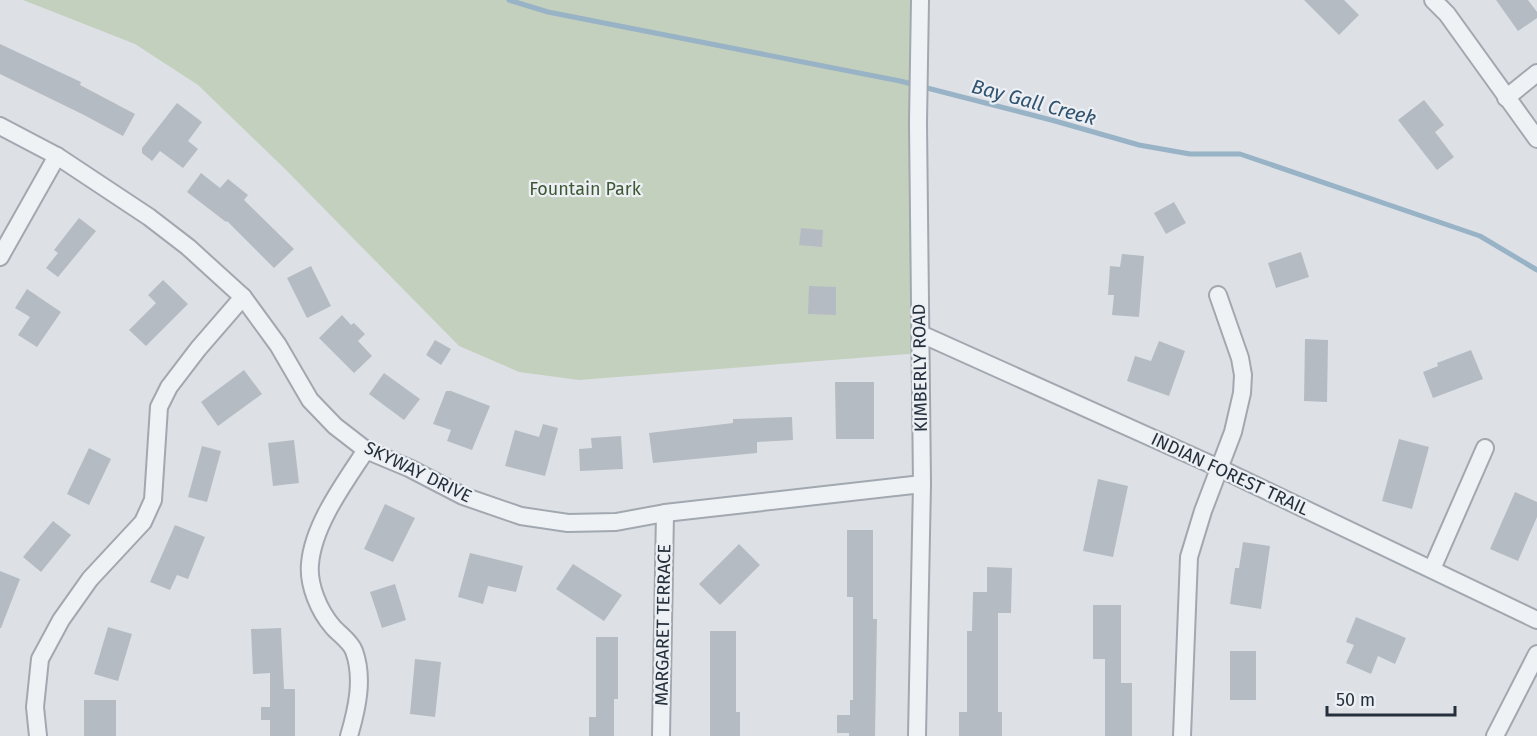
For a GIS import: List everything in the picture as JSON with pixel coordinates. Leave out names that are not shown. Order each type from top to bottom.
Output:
[{"type":"street","name":"KIMBERLY ROAD","points":[[917,736],[922,484],[918,123],[920,0]]},
{"type":"street","points":[[1433,0],[1446,14],[1537,139]]},
{"type":"street","points":[[1506,98],[1537,73]]},
{"type":"street","name":"SKYWAY DRIVE","points":[[0,126],[57,156],[149,217],[188,247],[243,297],[278,345],[310,400],[335,426],[366,450],[409,468],[463,496],[521,516],[568,523],[616,522],[665,513],[922,484]]},
{"type":"street","points":[[0,257],[57,156]]},
{"type":"street","points":[[1182,736],[1189,557],[1203,511],[1240,411],[1243,375],[1235,340],[1218,295]]},
{"type":"street","points":[[38,736],[35,707],[40,659],[61,620],[90,579],[143,522],[153,500],[159,407],[169,387],[198,349],[243,297]]},
{"type":"street","name":"INDIAN FOREST TRAIL","points":[[921,334],[1219,468],[1537,620]]},
{"type":"street","points":[[1432,569],[1485,448]]},
{"type":"street","points":[[349,736],[355,717],[359,683],[354,649],[331,624],[316,599],[309,566],[314,541],[343,484],[366,450]]},
{"type":"street","name":"MARGARET TERRACE","points":[[660,736],[665,513]]},
{"type":"street","points":[[1495,736],[1537,654]]},
{"type":"green space","name":"Fountain Park","points":[[23,0],[920,0],[921,353],[579,380],[519,372],[459,346],[285,169],[198,85],[135,44]]},
{"type":"building","points":[[1304,0],[1344,0],[1359,15],[1339,35]]},
{"type":"building","points":[[1496,0],[1528,0],[1537,12],[1537,18],[1518,31]]},
{"type":"building","points":[[0,44],[81,82],[80,85],[135,114],[123,136],[0,74]]},
{"type":"building","points":[[1424,100],[1444,125],[1435,132],[1454,157],[1437,170],[1398,120]]},
{"type":"building","points":[[177,103],[202,122],[188,141],[198,149],[183,168],[160,151],[152,161],[142,153],[142,148]]},
{"type":"building","points":[[201,173],[220,188],[228,179],[248,195],[244,200],[294,249],[274,268],[227,221],[187,192]]},
{"type":"building","points":[[1174,202],[1186,223],[1166,234],[1154,213]]},
{"type":"building","points":[[79,218],[96,231],[58,277],[46,268],[58,253],[54,250]]},
{"type":"building","points":[[801,228],[823,230],[822,247],[799,245]]},
{"type":"building","points":[[1301,252],[1309,277],[1276,288],[1268,263]]},
{"type":"building","points":[[1122,254],[1144,256],[1139,317],[1112,315],[1114,295],[1108,295],[1110,266],[1120,267]]},
{"type":"building","points":[[311,266],[331,306],[307,318],[287,278]]},
{"type":"building","points":[[163,280],[188,304],[146,346],[129,330],[156,303],[148,295]]},
{"type":"building","points":[[809,286],[836,287],[836,315],[808,314]]},
{"type":"building","points":[[27,289],[61,312],[37,347],[18,335],[30,317],[15,308]]},
{"type":"building","points":[[342,315],[351,325],[354,323],[365,334],[358,341],[372,356],[354,373],[319,338]]},
{"type":"building","points":[[1305,339],[1328,340],[1327,402],[1304,401]]},
{"type":"building","points":[[435,340],[451,349],[441,365],[426,355]]},
{"type":"building","points":[[1159,341],[1185,351],[1169,396],[1127,381],[1135,356],[1151,361]]},
{"type":"building","points":[[1471,350],[1483,379],[1433,398],[1423,372],[1438,366],[1437,363]]},
{"type":"building","points":[[244,370],[262,394],[218,426],[201,402]]},
{"type":"building","points":[[384,373],[420,399],[404,420],[369,394]]},
{"type":"building","points":[[835,382],[874,382],[874,439],[836,439]]},
{"type":"building","points":[[446,391],[490,406],[472,450],[447,441],[451,430],[433,424]]},
{"type":"building","points":[[792,417],[793,440],[757,442],[757,453],[653,463],[649,433],[733,423],[733,419]]},
{"type":"building","points":[[543,424],[558,428],[545,476],[505,466],[515,430],[539,437]]},
{"type":"building","points":[[621,436],[623,469],[580,471],[579,449],[592,448],[591,438]]},
{"type":"building","points":[[1399,439],[1429,447],[1412,509],[1382,501]]},
{"type":"building","points":[[294,440],[299,483],[273,486],[268,443]]},
{"type":"building","points":[[202,446],[221,451],[207,502],[188,497]]},
{"type":"building","points":[[89,448],[111,459],[89,505],[67,494]]},
{"type":"building","points":[[1098,479],[1128,486],[1113,557],[1083,551]]},
{"type":"building","points":[[1515,492],[1537,502],[1537,517],[1518,561],[1490,549]]},
{"type":"building","points":[[385,504],[415,518],[393,562],[364,549]]},
{"type":"building","points":[[53,521],[71,535],[41,572],[23,557]]},
{"type":"building","points":[[175,525],[205,537],[188,579],[177,575],[170,590],[150,582]]},
{"type":"building","points":[[847,530],[873,530],[873,619],[877,619],[875,736],[849,736],[849,733],[837,733],[837,715],[850,715],[850,700],[853,700],[853,597],[847,597]]},
{"type":"building","points":[[1243,542],[1270,546],[1261,609],[1230,604],[1235,568],[1239,568]]},
{"type":"building","points":[[739,544],[760,565],[720,605],[699,584]]},
{"type":"building","points":[[470,553],[523,566],[516,592],[488,586],[483,604],[458,597]]},
{"type":"building","points":[[573,564],[622,595],[604,621],[556,589]]},
{"type":"building","points":[[987,567],[1012,568],[1011,613],[998,613],[998,712],[1002,712],[1002,736],[959,736],[959,712],[967,712],[967,631],[972,631],[973,592],[987,592]]},
{"type":"building","points":[[0,571],[20,579],[1,628],[0,628]]},
{"type":"building","points":[[395,584],[406,620],[382,628],[370,592]]},
{"type":"building","points":[[1093,605],[1121,605],[1121,683],[1132,683],[1132,736],[1105,736],[1105,659],[1093,659]]},
{"type":"building","points":[[1356,617],[1406,638],[1395,664],[1378,656],[1371,674],[1346,663],[1354,645],[1346,642]]},
{"type":"building","points":[[108,627],[132,634],[118,681],[94,674]]},
{"type":"building","points":[[281,628],[284,689],[295,689],[295,736],[270,736],[270,720],[261,720],[261,707],[270,707],[270,673],[253,674],[251,629]]},
{"type":"building","points":[[710,631],[736,631],[736,712],[740,712],[740,736],[710,736]]},
{"type":"building","points":[[596,637],[618,637],[618,699],[614,699],[614,736],[589,736],[589,717],[596,717]]},
{"type":"building","points":[[1230,651],[1256,651],[1256,700],[1230,700]]},
{"type":"building","points":[[415,659],[441,662],[435,717],[410,714]]},
{"type":"building","points":[[84,700],[116,700],[116,736],[84,736]]},
{"type":"waterway","name":"Bay Gall Creek","points":[[509,0],[548,12],[900,81],[1139,145],[1190,154],[1240,154],[1480,236],[1537,270]]}]
